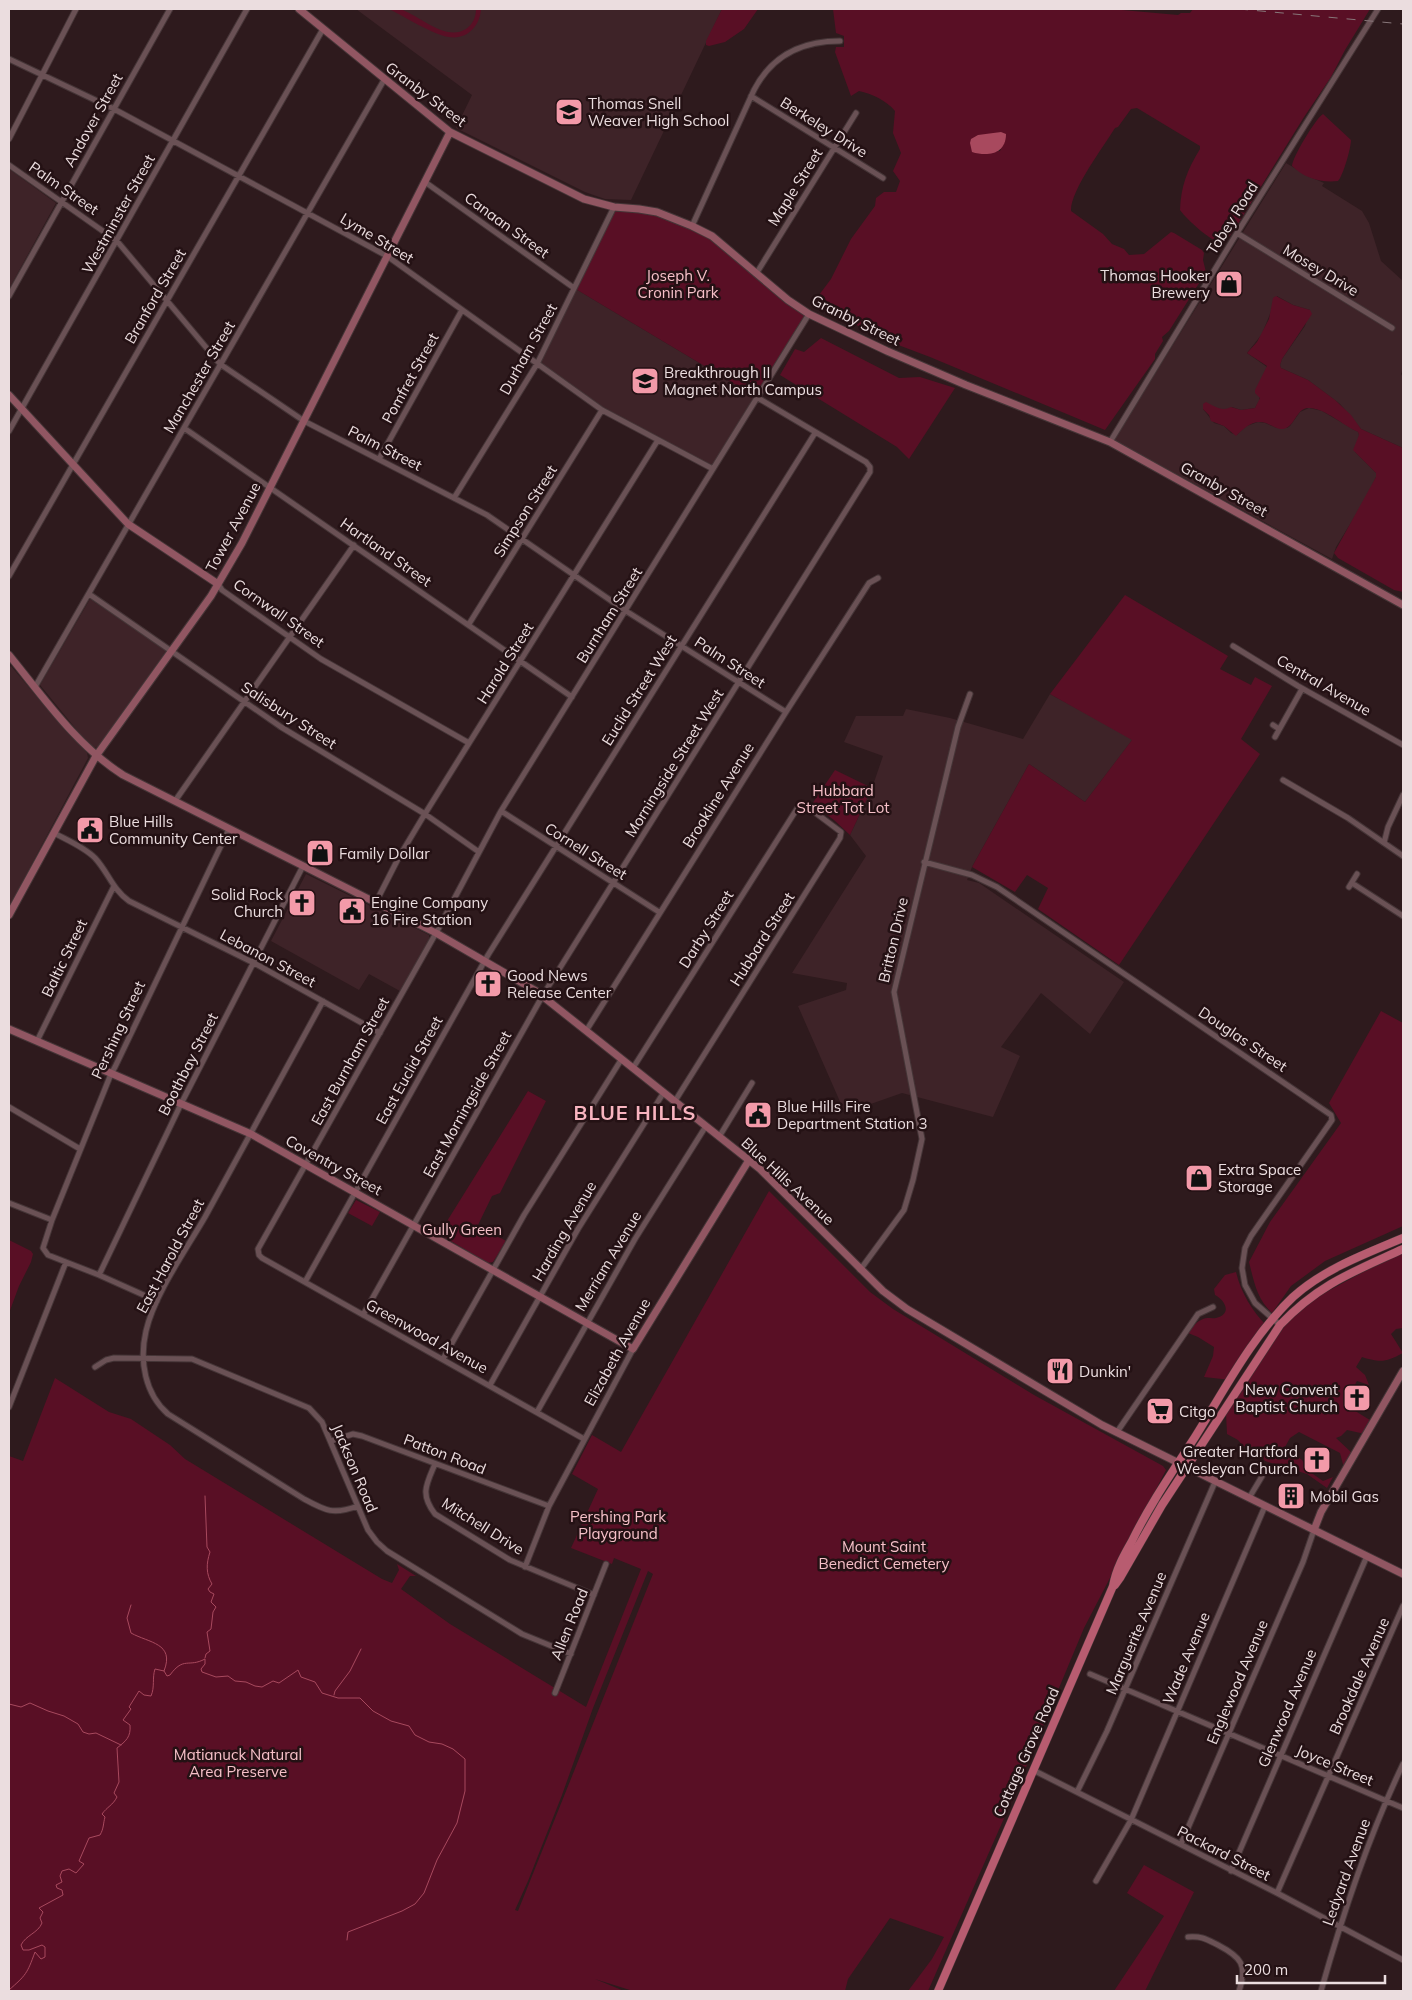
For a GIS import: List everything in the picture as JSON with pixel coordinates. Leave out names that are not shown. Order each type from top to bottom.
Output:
[{"type":"main road","name":"Granby Street","points":[[299,9],[450,132],[584,199],[614,207],[657,212],[692,226],[718,242],[756,274],[809,314],[966,386],[1110,442],[1403,605]]},
{"type":"main road","name":"Tower Avenue","points":[[9,915],[96,756],[218,584],[242,543],[450,132]]},
{"type":"main road","name":"Cornwall Street","points":[[9,395],[128,524],[218,584]]},
{"type":"main road","name":"Blue Hills Avenue","points":[[10,659],[69,728],[96,756],[123,775],[436,933],[524,982],[543,995],[749,1160],[883,1292],[913,1312],[1070,1407],[1186,1468],[1403,1574]]},
{"type":"main road","name":"Coventry Street","points":[[9,1029],[251,1134],[633,1349]]},
{"type":"main road","name":"Elizabeth Avenue","points":[[633,1349],[749,1160]]},
{"type":"main road","name":"Cottage Grove Road","points":[[938,1991],[1113,1586],[1115,1575],[1128,1546],[1177,1463],[1252,1347],[1273,1319],[1294,1297],[1323,1276],[1349,1261],[1403,1238]]},
{"type":"main road","name":"Cottage Grove Road","points":[[1113,1586],[1120,1578],[1162,1505],[1280,1325],[1304,1302],[1333,1281],[1403,1249]]},
{"type":"main road","points":[[1314,1530],[1321,1512],[1403,1371]]},
{"type":"street","points":[[9,139],[76,9]]},
{"type":"street","name":"Andover Street","points":[[9,296],[170,9]]},
{"type":"street","name":"Westminster Street","points":[[9,431],[247,9]]},
{"type":"street","name":"Tobey Road","points":[[1110,442],[1237,233],[1378,9]]},
{"type":"street","name":"Branford Street","points":[[9,576],[323,29]]},
{"type":"street","points":[[692,226],[762,75],[784,55],[810,43],[840,41]]},
{"type":"street","name":"Lyme Street","points":[[9,59],[114,109],[387,256],[602,410],[713,469]]},
{"type":"street","name":"Manchester Street","points":[[35,687],[384,80]]},
{"type":"street","name":"Berkeley Drive","points":[[751,96],[883,178]]},
{"type":"street","name":"Maple Street","points":[[756,274],[856,113]]},
{"type":"street","name":"Palm Street","points":[[9,165],[117,241],[220,364],[304,421],[487,515],[626,612],[786,712]]},
{"type":"street","name":"Canaan Street","points":[[425,182],[574,288]]},
{"type":"street","name":"Durham Street","points":[[454,498],[537,364],[614,207]]},
{"type":"street","name":"Mosey Drive","points":[[1237,233],[1392,328]]},
{"type":"street","name":"Pomfret Street","points":[[379,459],[462,310]]},
{"type":"street","name":"Burnham Street","points":[[436,933],[500,811],[626,612],[809,314]]},
{"type":"street","points":[[758,398],[815,433]]},
{"type":"street","name":"Simpson Street","points":[[469,624],[602,410]]},
{"type":"street","name":"Hartland Street","points":[[184,428],[572,697]]},
{"type":"street","name":"Morningside Street West","points":[[543,995],[868,475],[870,466],[866,462],[815,433]]},
{"type":"street","name":"Euclid Street West","points":[[485,960],[815,433]]},
{"type":"street","name":"Harold Street","points":[[376,902],[399,857],[425,814],[658,440]]},
{"type":"street","points":[[175,801],[354,545]]},
{"type":"street","name":"Brookline Avenue","points":[[586,1031],[869,583],[878,578]]},
{"type":"street","name":"Cornwall Street","points":[[218,584],[222,590],[321,659],[469,743]]},
{"type":"street","name":"Salisbury Street","points":[[89,594],[281,727],[425,814],[479,852]]},
{"type":"street","name":"Central Avenue","points":[[1233,646],[1302,689],[1403,745]]},
{"type":"street","points":[[1275,737],[1302,689]]},
{"type":"street","name":"Britton Drive","points":[[860,1270],[904,1210],[922,1139],[894,992],[958,728],[970,694]]},
{"type":"street","points":[[1272,725],[1279,729]]},
{"type":"street","points":[[1283,780],[1348,818],[1403,856]]},
{"type":"street","points":[[1384,843],[1388,827],[1403,796]]},
{"type":"street","name":"Darby Street","points":[[633,1068],[800,804]]},
{"type":"street","name":"Hubbard Street","points":[[675,1101],[840,838],[841,832],[800,804]]},
{"type":"street","name":"Cornell Street","points":[[500,811],[660,912]]},
{"type":"street","name":"Pershing Street","points":[[66,1262],[48,1255],[43,1248],[52,1220],[111,1074],[229,828]]},
{"type":"street","name":"Lebanon Street","points":[[54,833],[90,853],[114,886],[130,901],[254,963],[380,1033]]},
{"type":"street","name":"Douglas Street","points":[[924,862],[972,875],[996,887],[1331,1115],[1332,1120],[1251,1236],[1245,1248],[1242,1268],[1245,1285],[1255,1303],[1280,1325]]},
{"type":"street","name":"Boothbay Street","points":[[99,1275],[181,1104],[303,866]]},
{"type":"street","points":[[1358,874],[1350,885],[1403,916]]},
{"type":"street","name":"Baltic Street","points":[[37,1041],[114,886]]},
{"type":"street","name":"East Burnham Street","points":[[258,1253],[260,1244],[436,933]]},
{"type":"street","name":"East Euclid Street","points":[[305,1282],[485,960]]},
{"type":"street","name":"East Morningside Street","points":[[363,1315],[543,995]]},
{"type":"street","name":"East Harold Street","points":[[322,1001],[251,1134],[157,1301],[146,1333],[145,1374],[152,1396],[161,1408],[175,1419],[320,1508],[336,1512],[358,1506]]},
{"type":"street","points":[[443,1359],[492,1270],[540,1189],[622,1060]]},
{"type":"street","points":[[719,1137],[752,1083]]},
{"type":"street","name":"Harding Avenue","points":[[490,1385],[582,1222],[664,1092]]},
{"type":"street","points":[[9,1107],[80,1149]]},
{"type":"street","name":"Merriam Avenue","points":[[537,1412],[635,1239],[706,1126]]},
{"type":"street","points":[[9,1203],[52,1220]]},
{"type":"street","name":"Greenwood Avenue","points":[[258,1253],[262,1258],[584,1439]]},
{"type":"street","points":[[9,1407],[66,1262],[157,1301]]},
{"type":"street","points":[[1117,1432],[1198,1314],[1213,1307]]},
{"type":"street","name":"Elizabeth Avenue","points":[[525,1567],[549,1506],[633,1349]]},
{"type":"street","name":"Jackson Road","points":[[95,1367],[106,1360],[114,1358],[192,1359],[298,1402],[316,1414],[322,1422],[368,1530],[377,1542],[388,1551],[522,1634],[571,1654]]},
{"type":"street","name":"Patton Road","points":[[331,1441],[353,1434],[549,1506]]},
{"type":"street","name":"Mitchell Drive","points":[[435,1464],[426,1484],[425,1495],[427,1504],[435,1514],[510,1560],[594,1595]]},
{"type":"street","points":[[1249,1498],[1267,1468]]},
{"type":"street","name":"Marguerite Avenue","points":[[1078,1792],[1126,1689],[1216,1482]]},
{"type":"street","name":"Wade Avenue","points":[[1096,1881],[1131,1820],[1265,1506]]},
{"type":"street","name":"Englewood Avenue","points":[[1181,1844],[1303,1562],[1314,1530]]},
{"type":"street","name":"Glenwood Avenue","points":[[1231,1870],[1367,1556]]},
{"type":"street","name":"Allen Road","points":[[554,1693],[606,1564]]},
{"type":"street","name":"Brookdale Avenue","points":[[1277,1893],[1403,1606]]},
{"type":"street","name":"Joyce Street","points":[[1090,1674],[1403,1808]]},
{"type":"street","name":"Ledyard Avenue","points":[[1321,1991],[1340,1926],[1362,1862],[1386,1800],[1403,1764]]},
{"type":"street","name":"Packard Street","points":[[1033,1770],[1277,1893],[1403,1960]]},
{"type":"street","points":[[1188,1937],[1200,1936],[1239,1958],[1243,1973],[1239,1991]]},
{"type":"shaded area","name":"Thomas Snell Weaver High School","points":[[356,9],[722,9],[631,200],[605,199],[585,192],[456,128],[472,95]]},
{"type":"shaded area","points":[[1001,132],[1006,134],[1003,146],[999,150],[990,154],[972,152],[971,139],[978,135]]},
{"type":"shaded area","points":[[1286,163],[1324,183],[1322,186],[1362,211],[1369,223],[1381,261],[1403,281],[1403,368],[1401,374],[1403,377],[1403,448],[1361,429],[1340,404],[1308,380],[1281,368],[1282,359],[1305,326],[1310,310],[1293,305],[1277,296],[1262,334],[1247,353],[1267,367],[1263,375],[1259,401],[1255,408],[1241,410],[1232,407],[1229,409],[1217,409],[1213,406],[1203,409],[1214,423],[1224,426],[1231,433],[1237,435],[1244,427],[1258,422],[1277,428],[1287,428],[1300,412],[1309,408],[1322,411],[1358,432],[1355,452],[1376,473],[1376,477],[1368,495],[1336,547],[1332,559],[1114,440]]},
{"type":"shaded area","points":[[9,169],[56,203],[9,289]]},
{"type":"shaded area","name":"Breakthrough II Magnet North Campus","points":[[574,288],[758,398],[713,469],[602,410],[537,364]]},
{"type":"shaded area","points":[[90,599],[166,651],[95,748],[80,734],[40,685]]},
{"type":"shaded area","points":[[11,666],[69,735],[87,753],[88,758],[9,907],[9,668]]},
{"type":"shaded area","points":[[1050,694],[1133,739],[1085,802],[1029,764],[972,867],[967,880],[979,883],[1124,982],[1090,1034],[1041,993],[1001,1047],[1020,1056],[993,1117],[902,1093],[845,1113],[798,1006],[846,990],[847,983],[792,973],[866,856],[850,835],[872,788],[883,756],[844,742],[856,716],[903,716],[906,709],[950,718],[1023,739]]},
{"type":"shaded area","points":[[306,874],[429,935],[429,940],[400,991],[369,974],[359,990],[271,941]]},
{"type":"green space","points":[[389,9],[400,9],[441,30],[458,32],[471,25],[476,9],[481,9],[478,21],[471,31],[461,36],[449,37],[435,33]]},
{"type":"green space","points":[[722,9],[758,9],[744,29],[725,42],[706,45],[706,41]]},
{"type":"green space","points":[[833,9],[1111,9],[1178,15],[1190,13],[1193,9],[1370,9],[1331,77],[1233,232],[1222,244],[1200,230],[1180,210],[1186,178],[1200,146],[1137,108],[1131,109],[1118,127],[1115,128],[1088,169],[1076,192],[1071,211],[1103,234],[1112,244],[1124,249],[1129,255],[1144,254],[1171,232],[1174,233],[1202,250],[1206,272],[1169,331],[1162,337],[1163,341],[1155,354],[1155,359],[1105,430],[885,340],[828,310],[817,300],[831,279],[851,239],[875,206],[876,198],[884,192],[896,192],[900,181],[893,171],[901,153],[893,133],[895,111],[883,101],[869,94],[859,91],[851,96],[835,52],[836,47],[844,47],[844,36],[836,33]],"holes":[[[1001,132],[1005,140],[1000,151],[975,153],[993,134]]]},
{"type":"green space","points":[[1323,114],[1351,140],[1346,162],[1338,181],[1313,179],[1302,174],[1292,166],[1305,138]]},
{"type":"green space","name":"Joseph V. Cronin Park","points":[[614,207],[639,209],[712,236],[809,314],[758,398],[574,288]]},
{"type":"green space","points":[[1276,296],[1293,305],[1310,310],[1312,314],[1282,359],[1281,368],[1308,380],[1335,400],[1351,415],[1361,429],[1403,448],[1403,592],[1394,590],[1338,558],[1334,553],[1376,477],[1376,473],[1353,450],[1359,435],[1358,432],[1317,409],[1305,408],[1285,428],[1280,429],[1266,423],[1257,422],[1246,427],[1236,436],[1224,426],[1211,421],[1209,415],[1203,409],[1203,404],[1206,402],[1221,409],[1231,407],[1241,410],[1255,408],[1260,398],[1255,393],[1255,390],[1267,366],[1247,353],[1257,342],[1269,319],[1273,298]]},
{"type":"green space","points":[[821,338],[899,378],[920,377],[955,388],[909,459],[897,447],[780,375],[795,349],[804,352]]},
{"type":"green space","points":[[1125,595],[1228,656],[1220,669],[1251,685],[1255,677],[1272,686],[1241,739],[1260,754],[1119,965],[1038,909],[1048,888],[1027,875],[1015,892],[972,867],[1029,764],[1085,802],[1132,740],[1050,694]]},
{"type":"green space","name":"Hubbard Street Tot Lot","points":[[835,770],[872,788],[850,835],[834,820],[812,804]]},
{"type":"green space","points":[[1381,1011],[1403,1023],[1403,1226],[1325,1261],[1291,1286],[1272,1313],[1259,1296],[1249,1262],[1270,1222],[1341,1123],[1329,1103]]},
{"type":"green space","name":"Gully Green","points":[[528,1091],[546,1101],[500,1193],[492,1196],[478,1225],[506,1241],[493,1262],[488,1263],[439,1234]]},
{"type":"green space","points":[[769,1191],[870,1292],[893,1309],[1034,1395],[1163,1466],[1166,1470],[1084,1628],[1016,1791],[928,1991],[908,1991],[932,1959],[944,1937],[890,1918],[848,1979],[845,1991],[633,1991],[595,1979],[624,1991],[9,1991],[9,1456],[23,1461],[55,1378],[109,1412],[131,1419],[170,1445],[185,1459],[382,1579],[392,1583],[399,1570],[397,1564],[416,1576],[410,1576],[401,1589],[450,1624],[586,1707],[641,1569],[614,1558],[612,1564],[571,1548],[598,1489],[572,1474],[592,1435],[621,1452]],"holes":[[[648,1571],[653,1574],[518,1911],[515,1910],[562,1795],[593,1708]]]},
{"type":"green space","points":[[356,1200],[380,1212],[372,1226],[348,1213]]},
{"type":"green space","points":[[9,1240],[31,1251],[33,1254],[9,1313]]},
{"type":"green space","points":[[1403,1253],[1403,1328],[1396,1329],[1391,1334],[1403,1353],[1383,1361],[1362,1357],[1356,1367],[1365,1375],[1369,1385],[1357,1381],[1344,1404],[1373,1422],[1365,1434],[1347,1430],[1336,1438],[1352,1453],[1344,1468],[1340,1453],[1299,1432],[1290,1438],[1285,1447],[1302,1460],[1310,1472],[1323,1481],[1333,1477],[1327,1488],[1307,1474],[1265,1461],[1255,1448],[1243,1446],[1238,1440],[1227,1434],[1226,1413],[1279,1331],[1308,1302]]},
{"type":"green space","points":[[1236,1272],[1248,1301],[1267,1326],[1231,1380],[1204,1377],[1213,1356],[1214,1347],[1188,1333],[1201,1320],[1216,1318],[1224,1314],[1226,1307],[1215,1295],[1214,1289],[1225,1275]]},
{"type":"green space","points":[[1144,1865],[1194,1892],[1145,1991],[1114,1991],[1164,1916],[1127,1893]]},
{"type":"waterway","points":[[205,1496],[207,1547],[210,1552],[207,1569],[212,1584],[208,1589],[214,1594],[211,1602],[216,1607],[213,1612],[211,1629],[207,1632],[210,1651],[206,1654],[205,1658]]},
{"type":"waterway","points":[[9,1990],[25,1974],[35,1952],[41,1959],[45,1957],[45,1947],[42,1945],[29,1950],[23,1950],[21,1945],[42,1923],[40,1918],[43,1912],[39,1908],[63,1895],[62,1890],[57,1888],[56,1885],[62,1882],[60,1876],[62,1871],[69,1869],[76,1873],[84,1864],[79,1861],[89,1838],[100,1835],[105,1817],[102,1814],[117,1797],[114,1793],[119,1782],[117,1748],[130,1733],[130,1725],[123,1720],[131,1709],[129,1707],[139,1691],[144,1695],[151,1696],[155,1669],[164,1671],[166,1655],[163,1649],[131,1633],[127,1618],[131,1605]]},
{"type":"waterway","points":[[334,1695],[350,1671],[361,1649]]},
{"type":"waterway","points":[[164,1671],[167,1676],[183,1664],[205,1659],[205,1664],[201,1669],[202,1672],[216,1677],[228,1676],[235,1681],[262,1687],[273,1681],[279,1683],[298,1670],[301,1677],[315,1682],[322,1693],[338,1698],[360,1698],[373,1711],[391,1721],[409,1726],[415,1735],[429,1742],[442,1744],[453,1749],[465,1759],[465,1791],[457,1823],[437,1860],[424,1893],[415,1904],[402,1911],[348,1932],[347,1940]]},
{"type":"waterway","points":[[9,1704],[21,1707],[30,1703],[64,1716],[78,1724],[83,1732],[89,1734],[96,1733],[121,1745]]},
{"type":"railway","points":[[1239,9],[1403,24]]},
{"type":"place","name":"Thomas Snell Weaver High School","points":[[569,112]]},
{"type":"place","name":"Thomas Hooker Brewery","points":[[1229,284]]},
{"type":"place","name":"Breakthrough II Magnet North Campus","points":[[645,381]]},
{"type":"place","name":"Blue Hills Community Center","points":[[90,830]]},
{"type":"place","name":"Family Dollar","points":[[320,853]]},
{"type":"place","name":"Solid Rock Church","points":[[302,903]]},
{"type":"place","name":"Engine Company 16 Fire Station","points":[[352,911]]},
{"type":"place","name":"Good News Release Center","points":[[488,984]]},
{"type":"place","name":"Blue Hills Fire Department Station 3","points":[[758,1115]]},
{"type":"place","name":"Extra Space Storage","points":[[1199,1178]]},
{"type":"place","name":"Dunkin'","points":[[1060,1371]]},
{"type":"place","name":"New Convent Baptist Church","points":[[1357,1398]]},
{"type":"place","name":"Citgo","points":[[1160,1411]]},
{"type":"place","name":"Greater Hartford Wesleyan Church","points":[[1317,1460]]},
{"type":"place","name":"Mobil Gas","points":[[1291,1496]]},
{"type":"district","name":"BLUE HILLS","points":[[635,1112]]},
{"type":"park label","name":"Pershing Park Playground","points":[[618,1524]]},
{"type":"park label","name":"Mount Saint Benedict Cemetery","points":[[884,1554]]},
{"type":"park label","name":"Matianuck Natural Area Preserve","points":[[238,1762]]}]
